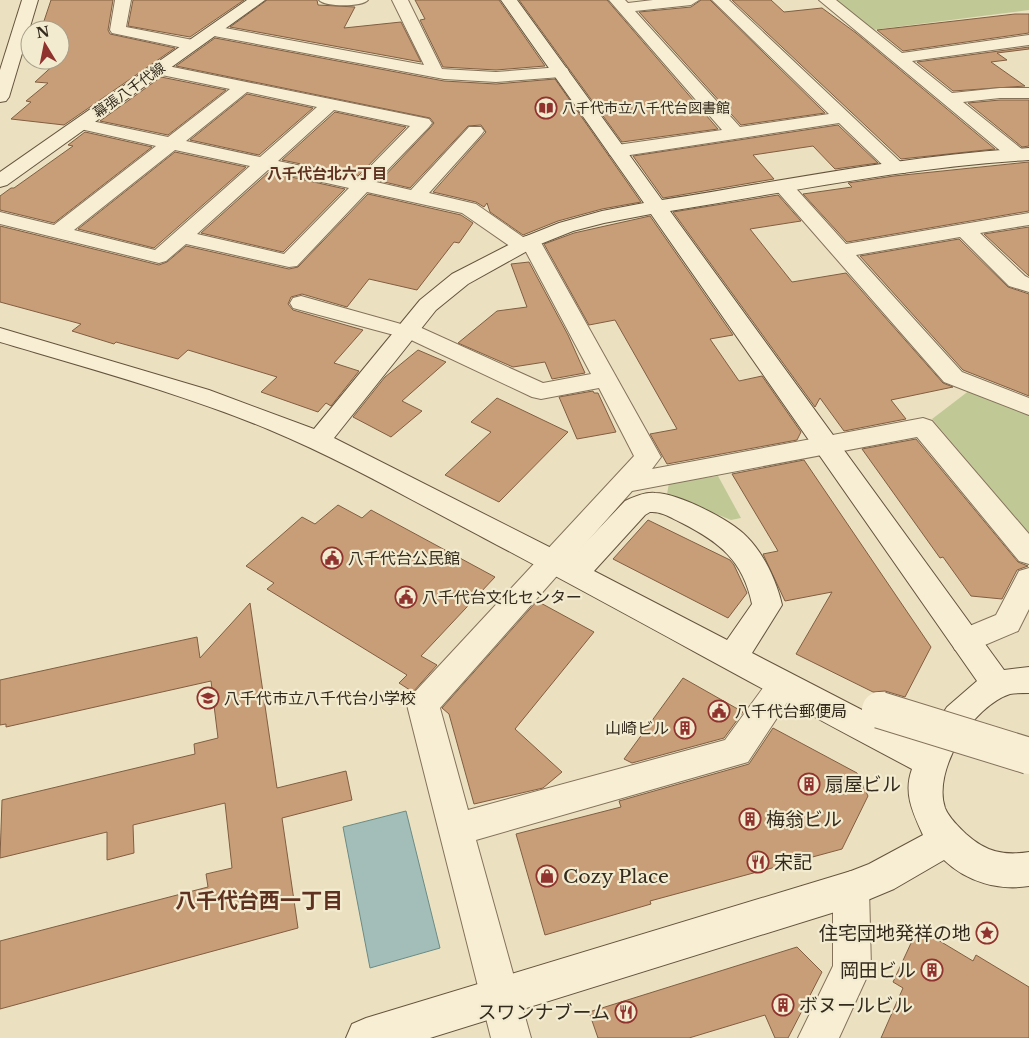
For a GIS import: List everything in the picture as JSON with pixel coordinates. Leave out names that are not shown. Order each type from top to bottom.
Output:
[{"type":"street","points":[[0,97],[6,61],[30,0]]},
{"type":"street","points":[[123,0],[118,30],[193,45]]},
{"type":"street","name":"幕張八千代線","points":[[0,181],[257,0]]},
{"type":"street","points":[[327,0],[360,0]]},
{"type":"street","points":[[400,0],[436,73]]},
{"type":"street","points":[[509,0],[997,684]]},
{"type":"street","points":[[620,4],[691,0]]},
{"type":"street","points":[[720,0],[898,169]]},
{"type":"street","points":[[827,0],[947,99],[1023,154]]},
{"type":"street","points":[[620,4],[735,133]]},
{"type":"street","points":[[214,31],[436,73],[469,77],[560,72]]},
{"type":"street","points":[[899,58],[1029,40]]},
{"type":"street","points":[[158,69],[423,123],[289,261],[183,237]]},
{"type":"street","points":[[58,232],[243,87]]},
{"type":"street","points":[[947,99],[984,94],[1029,93]]},
{"type":"street","points":[[0,218],[159,257],[331,104]]},
{"type":"street","points":[[617,151],[842,117]]},
{"type":"street","points":[[82,124],[469,208],[526,243],[606,379],[648,457],[622,484],[564,567]]},
{"type":"street","points":[[416,196],[476,131]]},
{"type":"street","points":[[318,441],[428,305],[460,279],[526,243],[566,227],[602,217],[657,207],[898,169],[1023,154]]},
{"type":"street","points":[[784,187],[953,377],[1029,407]]},
{"type":"street","points":[[840,251],[1029,219]]},
{"type":"street","points":[[965,230],[1017,281],[1029,285]]},
{"type":"street","points":[[301,303],[406,331],[541,391],[606,379]]},
{"type":"street","points":[[0,335],[196,394],[318,441],[564,567],[782,686],[930,762]]},
{"type":"street","points":[[622,484],[923,427],[1029,553]]},
{"type":"street","points":[[511,1038],[423,706],[564,567],[635,508],[644,504],[662,504],[726,535],[739,546],[766,595],[767,605],[732,659]]},
{"type":"street","points":[[966,642],[1007,623],[1029,579]]},
{"type":"street","points":[[1028,874],[1002,871],[978,864],[966,858],[947,840],[938,827],[925,794],[930,762],[955,722],[972,700],[1005,681],[1029,680]]},
{"type":"street","points":[[456,829],[736,752],[782,686]]},
{"type":"street","points":[[880,710],[1029,756]]},
{"type":"street","points":[[366,1038],[850,889],[881,878],[947,840]]},
{"type":"street","points":[[818,1038],[852,968],[853,934],[850,889]]},
{"type":"green space","points":[[835,0],[1029,0],[1029,10],[872,30]]},
{"type":"green space","points":[[970,390],[1029,413],[1029,533],[932,419]]},
{"type":"green space","points":[[718,476],[741,518],[731,520],[667,494],[669,483]]},
{"type":"water","points":[[406,811],[440,948],[370,968],[343,827]]},
{"type":"building","points":[[51,0],[113,0],[108,30],[110,34],[175,48],[64,125],[11,119],[31,102],[26,101],[48,83],[35,82],[48,70],[70,70],[70,20],[44,20]]},
{"type":"building","points":[[133,0],[244,0],[190,37],[128,26]]},
{"type":"building","points":[[267,0],[317,0],[318,5],[355,7],[344,28],[401,22],[421,62],[230,27]]},
{"type":"building","points":[[415,0],[499,0],[545,66],[496,70],[443,67],[420,20],[425,19]]},
{"type":"building","points":[[519,0],[607,0],[718,129],[622,142]]},
{"type":"building","points":[[701,0],[710,0],[825,113],[741,125],[639,12],[691,7]]},
{"type":"building","points":[[732,0],[771,0],[784,12],[822,8],[856,33],[995,149],[901,159]]},
{"type":"building","points":[[1029,14],[1029,33],[903,51],[877,30]]},
{"type":"building","points":[[215,38],[444,81],[496,84],[555,79],[641,202],[602,209],[558,221],[523,235],[490,212],[487,203],[484,207],[476,202],[433,192],[486,132],[481,125],[468,126],[410,188],[380,181],[434,123],[430,118],[176,66]]},
{"type":"building","points":[[1029,47],[1029,49],[997,53],[1007,60],[991,62],[1025,86],[953,91],[917,62]]},
{"type":"building","points":[[161,77],[226,90],[168,135],[100,121]]},
{"type":"building","points":[[247,94],[313,108],[259,155],[190,140]]},
{"type":"building","points":[[1029,100],[1029,146],[1022,147],[968,103]]},
{"type":"building","points":[[335,112],[406,127],[358,176],[282,160]]},
{"type":"building","points":[[838,125],[878,163],[835,169],[813,146],[753,155],[774,179],[663,198],[633,156]]},
{"type":"building","points":[[85,132],[152,147],[54,223],[0,210],[0,196],[73,146],[68,145]]},
{"type":"building","points":[[175,152],[246,167],[154,248],[78,229]]},
{"type":"building","points":[[1029,162],[1029,211],[847,242],[803,194],[852,187],[848,183],[894,176]]},
{"type":"building","points":[[269,172],[345,189],[283,252],[201,233]]},
{"type":"building","points":[[368,194],[461,215],[473,223],[459,243],[454,242],[417,290],[369,279],[347,307],[302,294],[291,297],[288,304],[293,310],[363,330],[334,363],[359,371],[331,406],[326,403],[318,412],[261,392],[277,377],[188,350],[178,359],[116,342],[114,344],[72,331],[81,324],[0,302],[0,226],[159,265],[167,262],[186,246],[289,269],[298,267]]},
{"type":"building","points":[[778,195],[801,221],[750,229],[792,282],[846,273],[943,383],[953,387],[891,400],[906,419],[844,431],[820,398],[815,407],[673,212]]},
{"type":"building","points":[[650,216],[733,335],[710,339],[739,381],[762,376],[801,432],[797,440],[667,464],[650,434],[677,429],[615,320],[589,325],[544,244],[574,233]]},
{"type":"building","points":[[1029,227],[1029,276],[984,234]]},
{"type":"building","points":[[959,239],[1008,287],[1029,294],[1029,396],[963,370],[860,256]]},
{"type":"building","points":[[529,262],[568,335],[585,373],[552,379],[545,362],[513,367],[458,343],[497,311],[527,307],[511,264]]},
{"type":"building","points":[[418,350],[446,362],[402,401],[422,411],[391,437],[353,417],[385,377]]},
{"type":"building","points":[[593,391],[598,393],[616,432],[577,439],[559,397]]},
{"type":"building","points":[[497,398],[568,432],[499,502],[445,475],[491,432],[471,422]]},
{"type":"building","points":[[916,439],[1018,562],[1028,566],[1017,570],[1002,599],[971,596],[943,557],[940,558],[862,449]]},
{"type":"building","points":[[804,460],[931,647],[905,697],[885,691],[873,692],[796,654],[832,592],[785,601],[763,554],[778,551],[732,474]]},
{"type":"building","points":[[338,505],[362,518],[371,510],[495,577],[421,656],[437,665],[413,692],[399,683],[407,675],[267,589],[274,583],[246,566],[302,517],[315,524]]},
{"type":"building","points":[[648,520],[730,560],[747,593],[728,618],[613,559]]},
{"type":"building","points":[[537,601],[594,632],[515,729],[562,772],[543,788],[474,804],[449,714],[442,708]]},
{"type":"building","points":[[250,603],[277,788],[346,771],[352,800],[282,818],[298,928],[0,1009],[0,941],[208,887],[206,874],[232,868],[225,803],[133,825],[134,853],[107,860],[107,832],[0,858],[2,800],[195,754],[194,744],[218,738],[211,681],[6,727],[6,724],[0,725],[0,680],[197,637],[200,658]]},
{"type":"building","name":"山崎ビル","points":[[683,678],[743,712],[724,738],[632,763],[624,759]]},
{"type":"building","points":[[773,728],[857,773],[868,796],[842,849],[650,901],[651,904],[545,935],[516,834],[621,807],[619,801],[749,764]]},
{"type":"building","points":[[918,928],[973,961],[976,955],[1029,987],[1029,1038],[881,1038],[903,988],[893,982]]},
{"type":"building","points":[[797,947],[822,972],[788,1038],[775,1038],[765,1015],[689,1038],[598,1038],[589,1012]]},
{"type":"place","name":"八千代市立八千代台図書館","points":[[546,108]]},
{"type":"place","name":"八千代台公民館","points":[[332,558]]},
{"type":"place","name":"八千代台文化センター","points":[[406,597]]},
{"type":"place","name":"八千代市立八千代台小学校","points":[[208,698]]},
{"type":"place","name":"八千代台郵便局","points":[[719,711]]},
{"type":"place","name":"山崎ビル","points":[[685,728]]},
{"type":"place","name":"扇屋ビル","points":[[809,784]]},
{"type":"place","name":"梅翁ビル","points":[[750,819]]},
{"type":"place","name":"宋記","points":[[758,862]]},
{"type":"place","name":"Cozy Place","points":[[547,876]]},
{"type":"place","name":"住宅団地発祥の地","points":[[987,933]]},
{"type":"place","name":"岡田ビル","points":[[932,970]]},
{"type":"place","name":"ボヌールビル","points":[[783,1005]]},
{"type":"place","name":"スワンナブーム","points":[[626,1012]]},
{"type":"district","name":"八千代台北六丁目","points":[[327,174]]},
{"type":"district","name":"八千代台西一丁目","points":[[259,901]]}]
